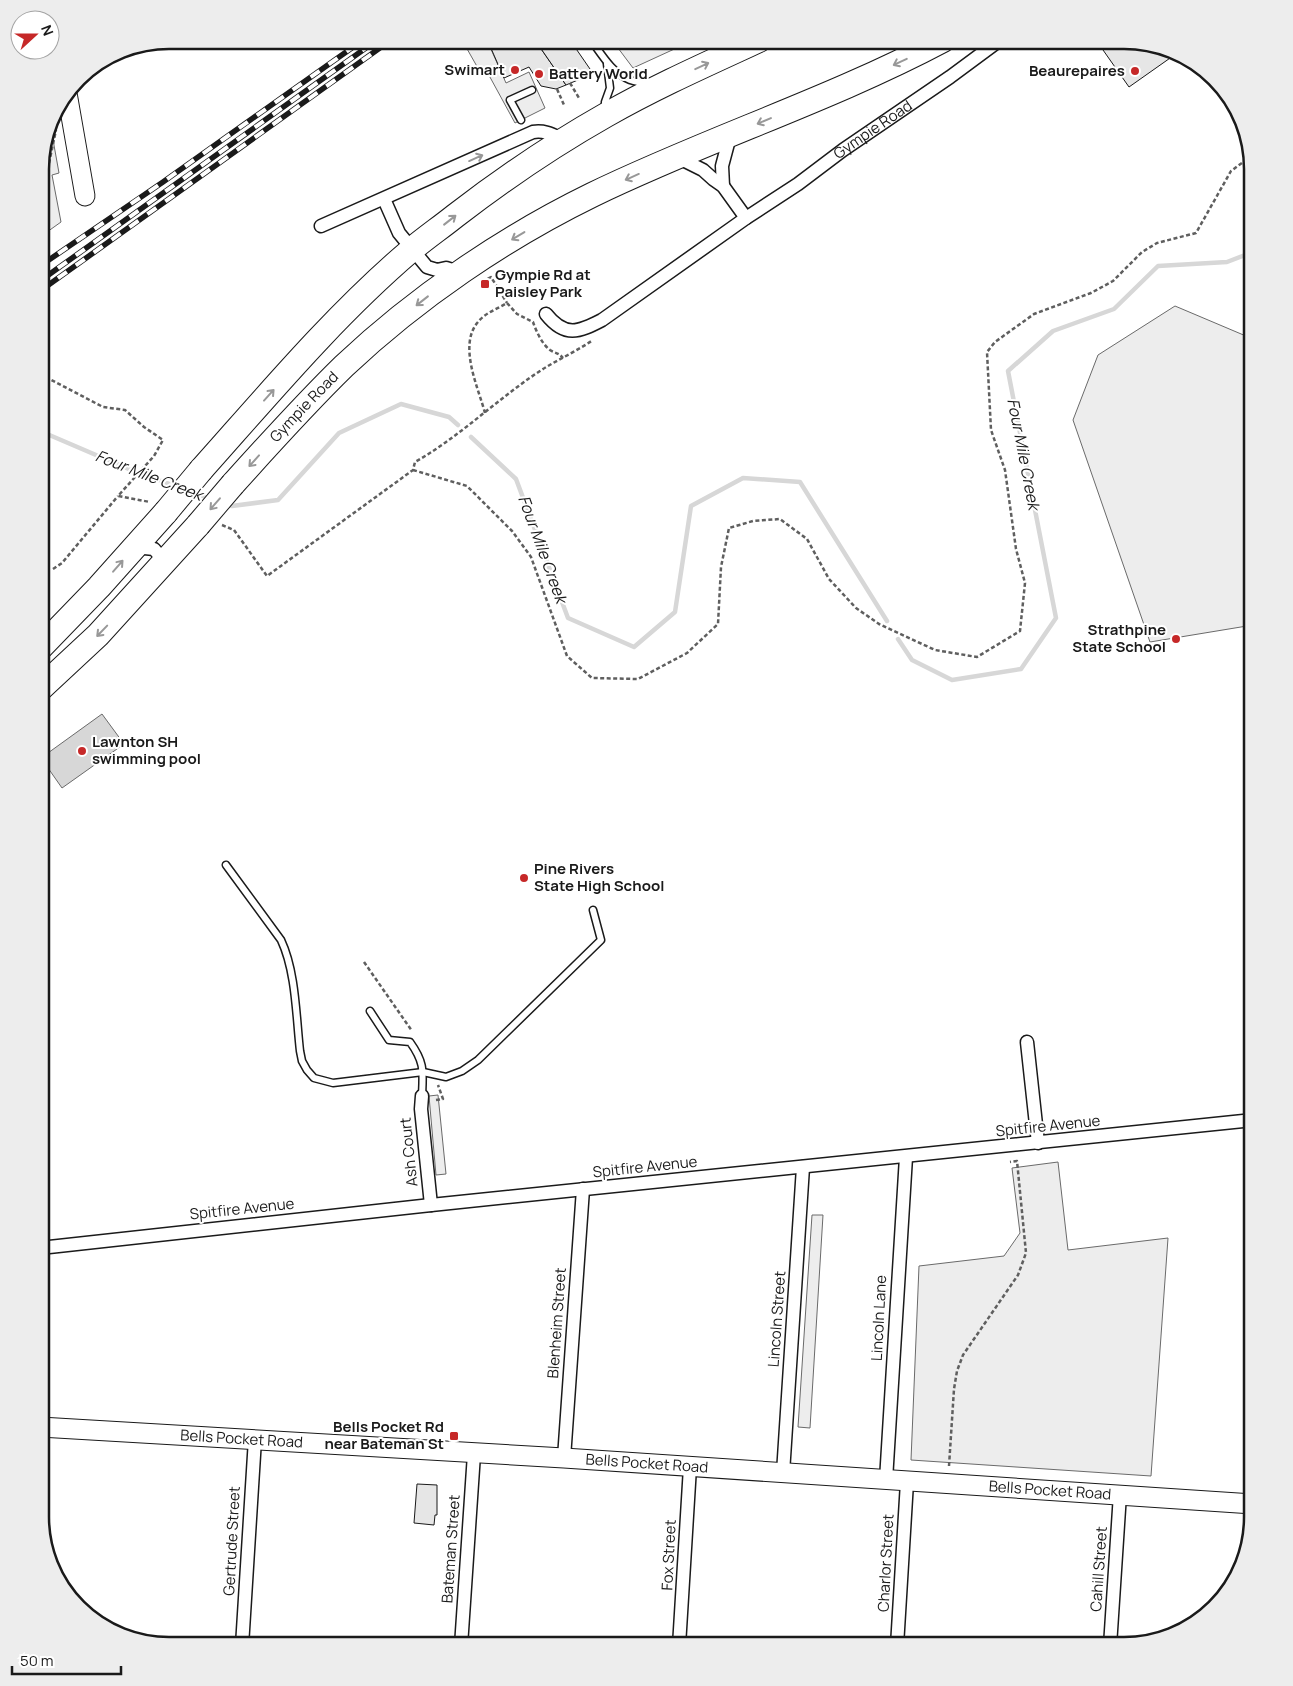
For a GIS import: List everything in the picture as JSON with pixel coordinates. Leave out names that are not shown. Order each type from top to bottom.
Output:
[{"type":"highway","points":[[49,639],[135,547],[161,508],[201,470],[318,340],[377,280],[412,249],[489,190],[564,140],[605,115],[658,87],[740,49]]},
{"type":"highway","name":"Gympie Road","points":[[49,681],[98,635],[165,562],[208,524],[233,484],[296,414],[346,365],[395,323],[471,278],[514,238],[560,212],[593,195],[677,158],[867,78],[925,49]]},
{"type":"main road","points":[[69,103],[85,196]]},
{"type":"main road","name":"Bells Pocket Road","points":[[49,1428],[564,1458],[1244,1503]]},
{"type":"street","name":"Gympie Road","points":[[546,314],[552,321],[567,330],[575,332],[602,320],[988,49]]},
{"type":"street","points":[[321,226],[533,132],[549,132],[564,140]]},
{"type":"street","points":[[723,186],[722,166],[730,136]]},
{"type":"street","points":[[677,158],[703,170],[713,180],[723,186],[746,218]]},
{"type":"street","points":[[384,199],[395,226],[427,267],[432,269],[446,268],[471,278]]},
{"type":"street","points":[[135,547],[154,549],[165,562]]},
{"type":"street","points":[[1028,1042],[1038,1143]]},
{"type":"street","name":"Ash Court","points":[[422,1096],[421,1109],[431,1205]]},
{"type":"street","name":"Spitfire Avenue","points":[[49,1247],[431,1205],[1244,1121]]},
{"type":"street","name":"Lincoln Lane","points":[[886,1480],[906,1157]]},
{"type":"street","name":"Lincoln Street","points":[[783,1473],[803,1167]]},
{"type":"street","name":"Blenheim Street","points":[[564,1458],[583,1189]]},
{"type":"street","name":"Gertrude Street","points":[[243,1637],[255,1439]]},
{"type":"street","name":"Bateman Street","points":[[462,1637],[474,1454]]},
{"type":"street","name":"Fox Street","points":[[680,1637],[690,1467]]},
{"type":"street","name":"Charlor Street","points":[[898,1637],[907,1482]]},
{"type":"street","name":"Cahill Street","points":[[1111,1637],[1120,1494]]},
{"type":"lane","points":[[597,49],[608,64],[628,79],[658,87]]},
{"type":"lane","points":[[605,115],[605,102],[610,88],[608,64]]},
{"type":"lane","points":[[521,120],[510,100],[532,90]]},
{"type":"lane","points":[[226,865],[282,940],[287,952],[291,968],[300,1051],[305,1066],[314,1078],[333,1083],[423,1072],[446,1077],[462,1071],[478,1060],[601,940],[593,910]]},
{"type":"lane","points":[[370,1011],[389,1040],[410,1042],[420,1056],[423,1072],[422,1096]]},
{"type":"path","points":[[570,83],[579,98]]},
{"type":"path","points":[[558,89],[564,106]]},
{"type":"path","points":[[49,163],[56,130]]},
{"type":"path","points":[[413,470],[466,486],[512,531],[531,557],[567,656],[592,678],[638,679],[687,653],[718,624],[721,567],[729,528],[753,521],[780,519],[807,540],[829,579],[856,608],[879,624],[935,650],[977,657],[1020,631],[1025,583],[1016,549],[1005,470],[991,430],[987,352],[995,342],[1034,314],[1091,294],[1113,281],[1142,252],[1157,243],[1196,234],[1231,171],[1244,161]]},
{"type":"path","points":[[471,278],[491,277],[517,314],[533,322],[536,331],[546,345],[551,350],[559,352],[563,358]]},
{"type":"path","points":[[485,412],[468,346],[471,331],[479,321],[493,310],[508,303]]},
{"type":"path","points":[[208,524],[234,530],[267,576],[413,470],[415,462],[437,450],[543,369]]},
{"type":"path","points":[[49,379],[103,407],[125,410],[144,427],[163,440],[154,456],[129,482],[62,563],[49,573]]},
{"type":"path","points":[[118,496],[161,508]]},
{"type":"path","points":[[364,962],[414,1035]]},
{"type":"path","points":[[436,1074],[442,1099]]},
{"type":"path","points":[[949,1466],[957,1371],[963,1355],[1018,1275],[1026,1253],[1017,1162],[1010,1162]]},
{"type":"shaded area","points":[[467,49],[491,49],[506,83],[529,72],[545,108],[515,123],[485,68],[479,70]]},
{"type":"shaded area","points":[[619,49],[674,49],[633,68]]},
{"type":"shaded area","points":[[53,138],[59,173],[52,175],[61,222],[49,231],[49,160]]},
{"type":"shaded area","points":[[1175,306],[1244,335],[1244,626],[1150,642],[1073,420],[1098,355]]},
{"type":"shaded area","name":"Lawnton SH swimming pool","points":[[102,714],[124,744],[62,788],[49,769],[49,752]]},
{"type":"shaded area","points":[[438,1095],[446,1174],[436,1175],[429,1096]]},
{"type":"shaded area","points":[[1058,1162],[1068,1250],[1168,1238],[1151,1476],[911,1460],[919,1266],[1004,1256],[1020,1233],[1012,1168]]},
{"type":"shaded area","points":[[812,1215],[823,1215],[810,1428],[798,1427]]},
{"type":"building","points":[[491,49],[541,49],[566,85],[556,89],[541,86],[529,67],[504,78]]},
{"type":"building","points":[[541,49],[576,49],[590,69],[583,75],[585,77],[566,85]]},
{"type":"building","name":"Beaurepaires","points":[[1102,49],[1133,49],[1148,51],[1170,58],[1129,87]]},
{"type":"building","points":[[417,1484],[437,1485],[437,1515],[435,1515],[434,1525],[414,1523]]},
{"type":"waterway","name":"Four Mile Creek","points":[[898,639],[912,660],[952,680],[1021,669],[1056,618],[1008,371],[1053,331],[1114,309],[1158,266],[1227,262],[1244,255]]},
{"type":"waterway","name":"Four Mile Creek","points":[[225,504],[232,506],[278,500],[339,433],[401,404],[449,417],[458,425]]},
{"type":"waterway","name":"Four Mile Creek","points":[[49,435],[131,470],[178,487]]},
{"type":"waterway","name":"Four Mile Creek","points":[[471,437],[516,479],[568,618],[634,647],[675,612],[691,506],[743,478],[800,482],[887,621]]},
{"type":"waterway","name":"Four Mile Creek","points":[[192,492],[211,499]]},
{"type":"railway","points":[[49,260],[163,182],[350,49]]},
{"type":"railway","points":[[49,275],[364,49]]},
{"type":"railway","points":[[49,285],[378,49]]},
{"type":"place","name":"Swimart","points":[[515,70]]},
{"type":"place","name":"Beaurepaires","points":[[1135,71]]},
{"type":"place","name":"Battery World","points":[[539,74]]},
{"type":"place","name":"Gympie Rd at Paisley Park","points":[[485,284]]},
{"type":"place","name":"Strathpine State School","points":[[1176,639]]},
{"type":"place","name":"Lawnton SH swimming pool","points":[[82,751]]},
{"type":"place","name":"Pine Rivers State High School","points":[[524,878]]},
{"type":"place","name":"Bells Pocket Rd near Bateman St","points":[[454,1436]]}]
